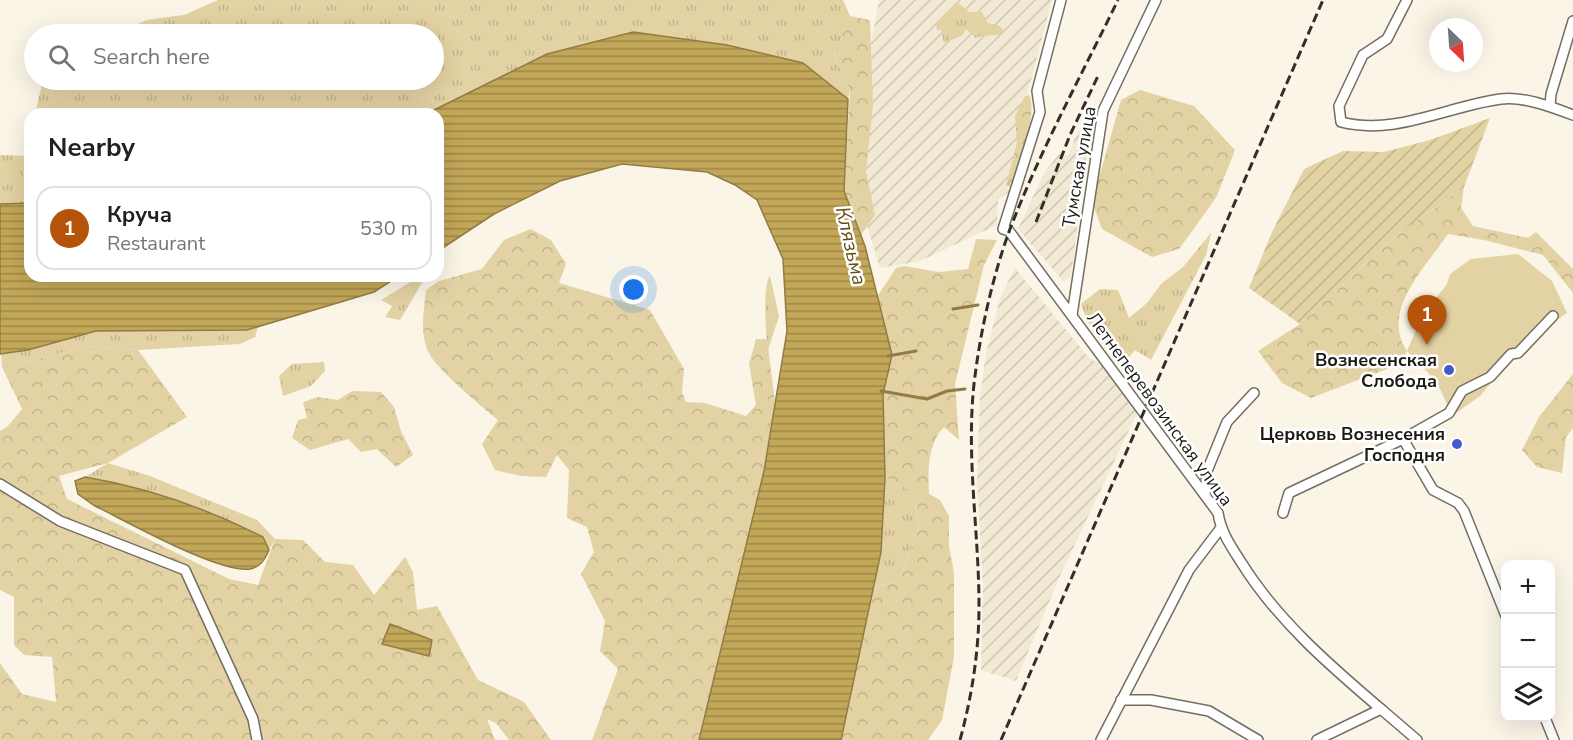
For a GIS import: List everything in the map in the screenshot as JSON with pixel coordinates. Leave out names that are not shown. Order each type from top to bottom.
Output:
[{"type":"street","name":"Летнеперевозинская улица","points":[[1061,0],[1036,91],[1040,112],[1003,229],[1009,231],[1218,513],[1220,530],[1261,594],[1277,614],[1417,740]]},
{"type":"street","name":"Тумская улица","points":[[1072,315],[1103,111],[1156,0]]},
{"type":"street","points":[[1407,0],[1387,39],[1363,55],[1339,106],[1341,122],[1358,126],[1386,125],[1502,99],[1550,106],[1573,115]]},
{"type":"street","points":[[1550,106],[1551,94],[1573,21]]},
{"type":"street","points":[[1283,513],[1289,493],[1403,439],[1449,413],[1462,391],[1490,377],[1511,354],[1518,353],[1553,316]]},
{"type":"street","points":[[1204,495],[1207,471],[1227,422],[1254,393]]},
{"type":"street","points":[[1403,439],[1433,490],[1458,503],[1464,511],[1505,614]]},
{"type":"street","points":[[0,484],[60,521],[185,570],[253,718],[257,740]]},
{"type":"street","points":[[1101,740],[1189,570],[1220,530]]},
{"type":"street","points":[[1121,700],[1151,700],[1209,711],[1258,740]]},
{"type":"street","points":[[1317,740],[1381,709]]},
{"type":"street","points":[[1547,722],[1554,740]]},
{"type":"shaded area","points":[[879,0],[1052,0],[1029,88],[1012,175],[1006,185],[1010,191],[998,200],[997,225],[920,261],[880,268],[856,190],[861,95]]},
{"type":"shaded area","points":[[1078,130],[1089,134],[1071,276],[1064,282],[1018,229],[1044,173],[1059,154],[1068,156]]},
{"type":"shaded area","points":[[1015,268],[1090,359],[1101,364],[1137,413],[1060,576],[1016,681],[981,670],[983,586],[977,481],[980,395],[986,354],[1000,298]]},
{"type":"green space","points":[[218,0],[843,0],[850,16],[834,55],[850,90],[848,99],[803,63],[547,54],[438,108],[36,108],[41,90],[444,90],[444,24],[138,24],[147,20],[184,15]]},
{"type":"green space","points":[[957,2],[969,12],[982,12],[988,23],[1000,26],[1005,32],[976,38],[966,29],[963,35],[944,43],[941,30],[937,30],[936,24]]},
{"type":"green space","points":[[850,16],[870,20],[873,104],[866,171],[875,215],[861,235],[844,191],[850,90],[834,55]]},
{"type":"green space","points":[[1140,90],[1194,106],[1235,150],[1216,198],[1179,249],[1152,257],[1102,229],[1092,202],[1121,100]]},
{"type":"green space","points":[[1029,95],[1031,113],[1027,139],[1015,186],[1008,187],[1006,185],[1017,142],[1015,116],[1025,96]]},
{"type":"green space","points":[[1490,118],[1464,187],[1394,237],[1300,324],[1249,288],[1272,232],[1304,169],[1343,151],[1384,152],[1430,140]]},
{"type":"green space","points":[[0,155],[24,156],[24,203],[0,204]]},
{"type":"green space","points":[[1464,187],[1461,208],[1473,226],[1528,238],[1536,232],[1573,269],[1573,293],[1543,255],[1484,240],[1448,234],[1418,275],[1402,305],[1399,321],[1400,336],[1407,351],[1400,364],[1311,398],[1282,383],[1258,351],[1300,324],[1394,237]]},
{"type":"green space","points":[[531,229],[551,240],[566,264],[559,283],[650,310],[684,369],[682,392],[686,402],[705,403],[746,416],[756,405],[749,364],[756,339],[767,339],[775,402],[764,471],[699,740],[592,740],[618,669],[600,651],[605,621],[581,574],[594,552],[587,527],[567,518],[569,470],[557,455],[546,477],[521,476],[495,470],[482,444],[498,420],[443,371],[427,348],[423,323],[426,290],[438,282],[444,282],[444,280],[482,269],[504,240]]},
{"type":"green space","points":[[1211,233],[1206,255],[1151,360],[1135,350],[1124,363],[1098,337],[1081,304],[1100,289],[1118,290],[1129,318],[1147,303],[1161,284],[1183,267]]},
{"type":"green space","points":[[976,239],[997,240],[984,265],[955,384],[959,440],[944,427],[934,442],[929,467],[929,494],[940,500],[949,516],[949,546],[954,573],[954,657],[942,720],[928,740],[841,740],[873,586],[899,582],[919,527],[913,492],[885,477],[883,394],[892,355],[877,297],[896,268],[904,266],[939,272],[968,269]]},
{"type":"green space","points":[[1518,254],[1552,281],[1567,313],[1557,320],[1527,351],[1514,355],[1480,396],[1452,416],[1437,382],[1407,351],[1422,316],[1447,284],[1450,274],[1471,259]]},
{"type":"green space","points":[[770,276],[779,316],[768,350],[765,300]]},
{"type":"green space","points":[[410,282],[422,282],[400,320],[385,317],[392,306],[381,300]]},
{"type":"green space","points":[[258,327],[255,337],[240,344],[138,350],[90,346],[2,367],[1,354],[28,350],[96,331],[247,330]]},
{"type":"green space","points":[[90,346],[138,350],[187,417],[108,463],[59,476],[67,499],[229,579],[258,585],[275,539],[303,540],[325,562],[353,565],[374,595],[405,557],[413,572],[417,610],[437,606],[478,680],[524,702],[551,740],[509,740],[496,723],[487,719],[495,740],[0,740],[0,663],[22,694],[56,702],[52,657],[24,655],[14,645],[14,597],[0,590],[0,431],[7,427],[22,409],[2,367]],"holes":[[[390,624],[432,640],[429,655],[383,644]]]},
{"type":"green space","points":[[324,362],[325,371],[311,386],[283,396],[279,376],[292,364]]},
{"type":"green space","points":[[1573,374],[1573,428],[1566,437],[1562,473],[1537,467],[1522,450],[1539,417]]},
{"type":"green space","points":[[352,391],[381,392],[394,407],[401,431],[413,455],[396,467],[377,449],[361,452],[348,439],[310,450],[292,438],[298,420],[307,418],[303,402],[318,397],[338,400]]},
{"type":"green space","points":[[108,463],[150,476],[257,520],[275,539],[269,550],[263,537],[114,482],[85,477]]},
{"type":"green space","points":[[885,477],[913,492],[919,527],[899,582],[873,586],[881,552]]},
{"type":"water","name":"Клязьма","points":[[633,32],[727,45],[803,63],[848,99],[844,191],[865,246],[892,355],[883,394],[885,477],[881,552],[841,740],[699,740],[764,471],[787,331],[783,259],[757,200],[735,185],[707,172],[622,164],[560,181],[494,214],[444,247],[444,108],[438,108],[547,54]]},
{"type":"water","points":[[24,203],[24,282],[390,282],[374,292],[247,330],[96,331],[28,350],[0,354],[0,204]]},
{"type":"water","points":[[85,477],[153,493],[198,508],[263,537],[269,550],[260,564],[250,569],[236,568],[196,555],[95,506],[78,494],[75,481]]},
{"type":"water","points":[[390,624],[432,640],[429,656],[382,644]]},
{"type":"waterway","points":[[953,309],[978,305]]},
{"type":"waterway","points":[[888,356],[916,351]]},
{"type":"waterway","points":[[881,391],[927,399],[947,391],[965,389]]},
{"type":"railway","points":[[960,740],[974,673],[979,623],[971,440],[974,384],[983,325],[992,286],[1022,200],[1118,0]]},
{"type":"railway","points":[[1001,740],[1323,0]]},
{"type":"railway","points":[[1036,222],[1070,135],[1098,76]]},
{"type":"place","name":"Круча","points":[[1427,345]]},
{"type":"place","name":"Вознесенская Слобода","points":[[1449,370]]},
{"type":"place","name":"Церковь Вознесения Господня","points":[[1457,444]]}]
